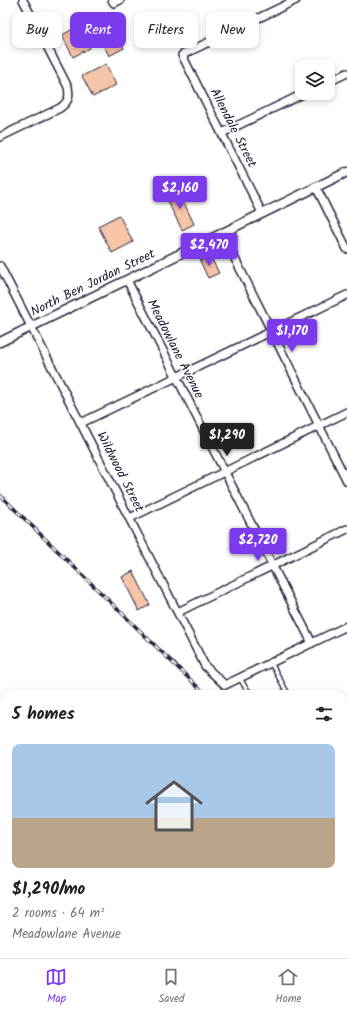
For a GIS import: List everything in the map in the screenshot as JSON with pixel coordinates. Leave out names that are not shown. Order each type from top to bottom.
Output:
[{"type":"street","points":[[0,137],[60,108],[66,103],[70,96],[68,86],[23,0]]},
{"type":"street","name":"Allendale Street","points":[[262,213],[182,55],[296,0]]},
{"type":"street","points":[[335,79],[347,73]]},
{"type":"street","points":[[222,133],[295,98]]},
{"type":"street","name":"North Ben Jordan Street","points":[[0,342],[347,172]]},
{"type":"street","points":[[316,187],[347,249]]},
{"type":"street","points":[[222,233],[347,481]]},
{"type":"street","name":"Wildwood Street","points":[[0,266],[205,666],[225,685],[240,678]]},
{"type":"street","name":"Meadowlane Avenue","points":[[127,280],[312,643]]},
{"type":"street","points":[[81,423],[347,294]]},
{"type":"street","points":[[130,518],[347,412]]},
{"type":"street","points":[[178,612],[347,529]]},
{"type":"street","points":[[240,678],[347,626]]},
{"type":"lane","points":[[271,663],[286,690]]},
{"type":"lane","points":[[240,678],[247,690]]},
{"type":"building","points":[[70,31],[70,48],[90,48],[73,57],[62,35]]},
{"type":"building","points":[[105,48],[124,48],[109,56]]},
{"type":"building","points":[[106,64],[116,85],[93,97],[82,76]]},
{"type":"building","points":[[178,190],[194,224],[182,230],[165,196]]},
{"type":"building","points":[[119,215],[133,242],[112,253],[98,226]]},
{"type":"building","points":[[210,256],[219,273],[208,278],[200,261]]},
{"type":"building","points":[[133,571],[150,605],[139,611],[122,577]]},
{"type":"railway","points":[[0,495],[201,690]]}]
